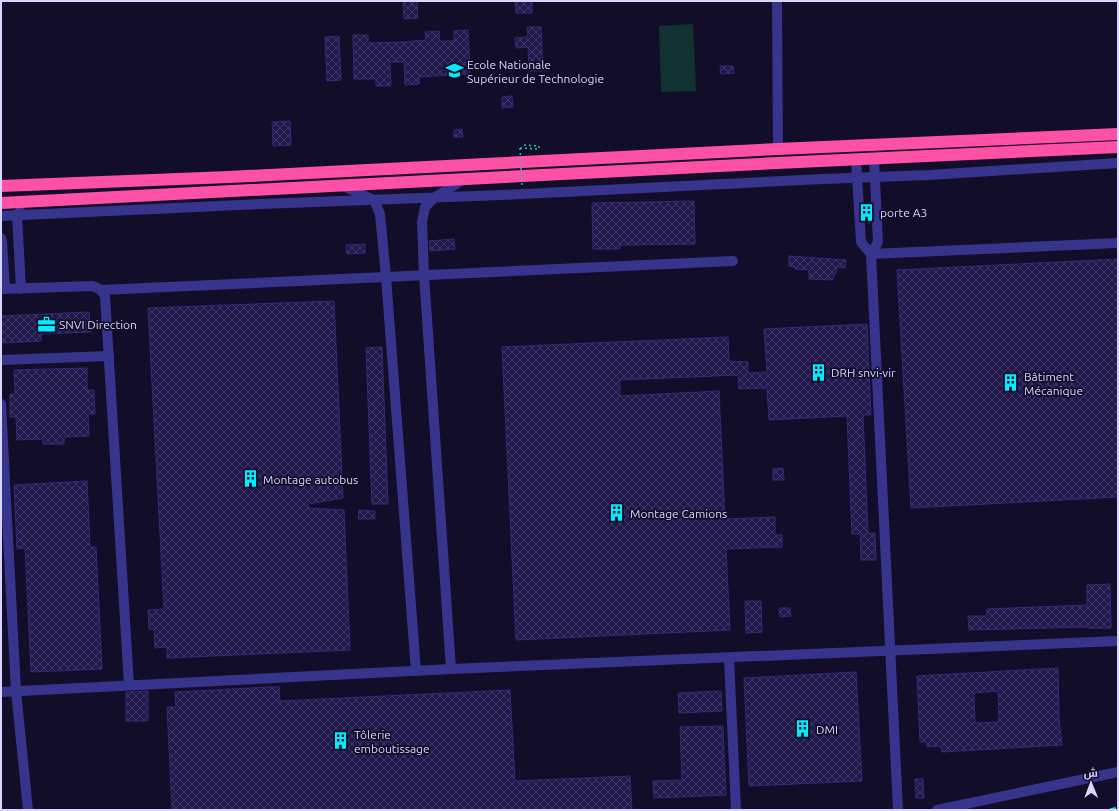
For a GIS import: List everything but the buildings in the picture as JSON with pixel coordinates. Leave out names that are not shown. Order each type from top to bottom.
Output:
[{"type":"highway","points":[[1,186],[229,177],[778,149],[1118,134]]},
{"type":"highway","points":[[1,203],[1118,147]]},
{"type":"street","points":[[777,1],[778,149]]},
{"type":"street","points":[[874,159],[878,242],[871,254],[898,810]]},
{"type":"street","points":[[856,160],[860,242],[871,254]]},
{"type":"street","points":[[1,216],[928,175],[1118,163]]},
{"type":"street","points":[[451,669],[424,275],[422,222],[425,207],[434,198],[465,179]]},
{"type":"street","points":[[341,185],[374,200],[380,214],[416,671]]},
{"type":"street","points":[[21,289],[17,215],[28,202]]},
{"type":"street","points":[[1,238],[3,289],[93,286],[101,290],[733,261]]},
{"type":"street","points":[[871,254],[1118,243]]},
{"type":"street","points":[[101,290],[105,296],[129,685]]},
{"type":"street","points":[[1,360],[109,356]]},
{"type":"street","points":[[1,404],[16,691],[28,809]]},
{"type":"street","points":[[1,692],[451,669],[1118,641]]},
{"type":"street","points":[[729,658],[736,810]]},
{"type":"street","points":[[937,810],[1118,772]]},
{"type":"path","points":[[522,186],[520,148],[539,149],[539,146],[524,145]]},
{"type":"green space","points":[[693,24],[696,91],[661,92],[659,26]]},
{"type":"railway","points":[[1110,810],[1118,808]]},
{"type":"place","name":"Ecole Nationale Supérieur de Technologie","points":[[454,71]]},
{"type":"place","name":"porte A3","points":[[867,212]]},
{"type":"place","name":"SNVI Direction","points":[[46,324]]},
{"type":"place","name":"DRH snvi-vir","points":[[818,372]]},
{"type":"place","name":"Bâtiment Mécanique","points":[[1011,383]]},
{"type":"place","name":"Montage autobus","points":[[250,479]]},
{"type":"place","name":"Montage Camions","points":[[617,513]]},
{"type":"place","name":"DMI","points":[[803,729]]},
{"type":"place","name":"Tôlerie emboutissage","points":[[341,741]]}]
